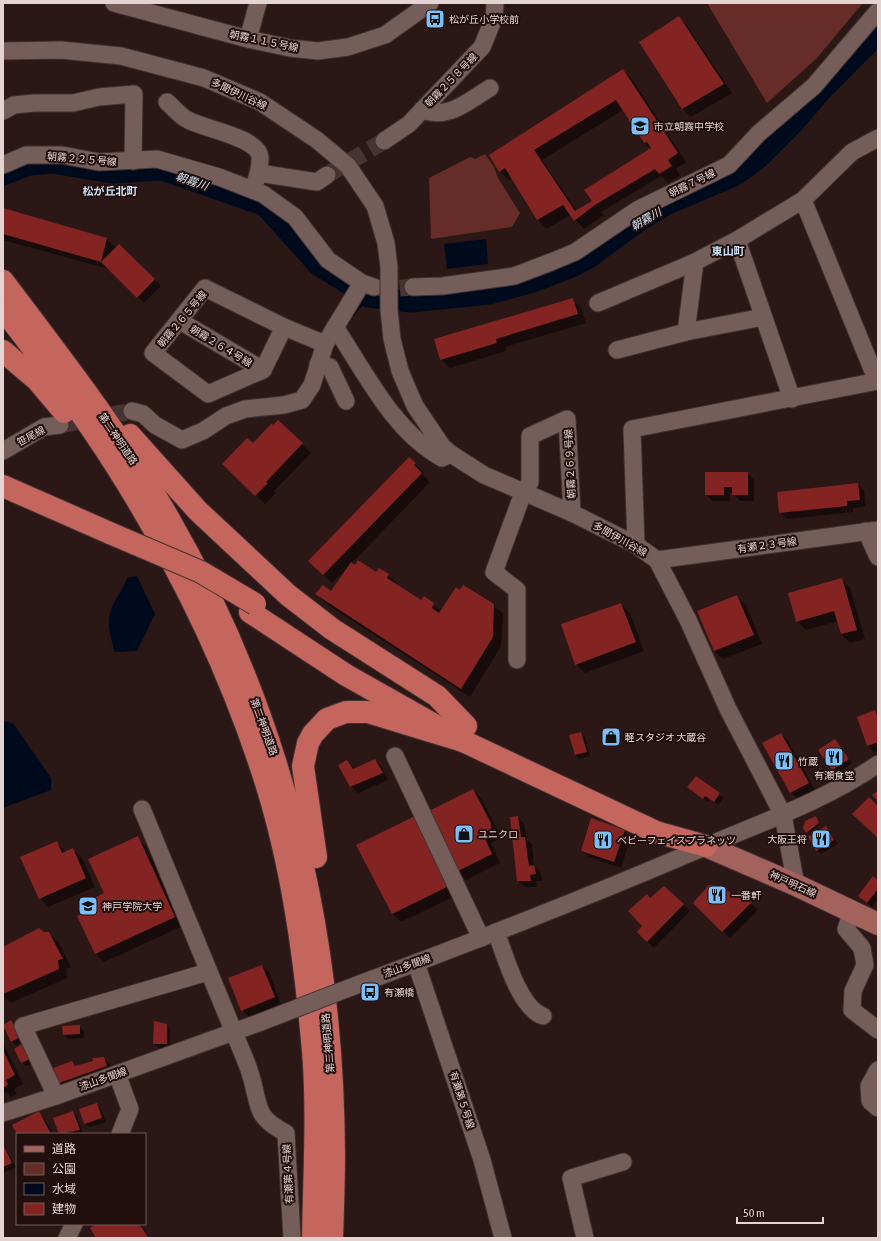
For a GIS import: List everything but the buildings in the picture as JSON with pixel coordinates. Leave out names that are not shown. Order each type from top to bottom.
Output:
[{"type":"highway","points":[[3,277],[141,449],[198,511],[288,595],[332,628],[382,662],[437,696],[465,733]]},
{"type":"highway","name":"第二神明道路","points":[[3,281],[106,420],[162,506],[226,630],[266,728],[283,781],[297,833],[316,936],[329,1048],[334,1155],[332,1238]]},
{"type":"highway","name":"第二神明道路","points":[[3,309],[56,378],[117,466],[190,593],[231,684],[266,784],[280,836],[300,940],[313,1054],[315,1152],[313,1238]]},
{"type":"highway","points":[[3,350],[36,380],[79,430],[129,495],[162,543]]},
{"type":"highway","points":[[3,486],[252,608],[346,675],[465,733],[656,832],[706,846]]},
{"type":"highway","points":[[3,497],[111,539]]},
{"type":"highway","points":[[334,1155],[336,1102],[335,1051],[324,913],[304,778],[305,754],[308,743],[313,734],[327,719],[346,712],[356,711],[465,733]]},
{"type":"main road","name":"神戸明石線","points":[[706,846],[796,885],[878,924]]},
{"type":"street","name":"朝霧１１５号線","points":[[114,3],[290,48],[318,51],[348,47],[385,35],[430,3]]},
{"type":"street","points":[[248,38],[258,3]]},
{"type":"street","name":"朝霧２５８号線","points":[[384,141],[409,124],[482,47],[494,18],[495,3]]},
{"type":"street","name":"朝霧７号線","points":[[413,287],[442,286],[514,276],[551,262],[575,252],[637,210],[729,165],[759,133],[814,86],[878,11]]},
{"type":"street","name":"多聞伊川谷線","points":[[3,51],[62,50],[121,56],[204,78],[260,102],[317,140],[348,166],[376,206],[386,243],[389,268],[389,310],[392,339],[400,371],[415,406],[442,446],[451,454],[484,475],[523,494],[572,513],[636,545],[657,560],[688,620],[728,709],[784,815],[796,885]]},
{"type":"street","points":[[422,110],[432,114],[448,113],[490,88]]},
{"type":"street","points":[[3,111],[14,105],[34,102],[73,103],[99,97],[134,94],[133,161]]},
{"type":"street","points":[[167,102],[187,120],[246,141],[255,148],[260,156],[259,173],[253,190]]},
{"type":"street","points":[[598,303],[695,262],[737,240],[803,200],[852,152],[878,138]]},
{"type":"street","name":"朝霧２２５号線","points":[[3,165],[26,155],[62,155],[99,162],[158,159],[219,177],[263,194],[295,217],[328,260],[368,285],[335,327]]},
{"type":"street","points":[[259,173],[317,182],[327,175]]},
{"type":"street","points":[[636,545],[632,429],[792,399],[877,381],[803,200]]},
{"type":"street","points":[[737,240],[792,399]]},
{"type":"street","points":[[686,332],[695,262]]},
{"type":"street","name":"朝霧２６５号線","points":[[263,370],[208,394],[153,353],[205,288],[284,327],[325,344]]},
{"type":"street","points":[[617,350],[686,332],[764,317]]},
{"type":"street","name":"朝霧２６４号線","points":[[180,321],[263,370]]},
{"type":"street","points":[[263,370],[284,327]]},
{"type":"street","points":[[132,411],[143,414],[155,425],[182,440],[203,431],[226,416],[245,409],[284,405],[302,400],[312,385],[325,344],[335,327],[398,421],[411,436],[432,453],[442,458],[451,454]]},
{"type":"street","points":[[318,364],[330,367],[346,402]]},
{"type":"street","name":"朝霧２６９号線","points":[[523,494],[530,482],[530,436],[567,419],[572,513]]},
{"type":"street","name":"笹尾線","points":[[3,451],[44,427],[60,425]]},
{"type":"street","points":[[517,660],[518,590],[494,572],[523,494]]},
{"type":"street","points":[[872,530],[878,557]]},
{"type":"street","name":"有瀬２３号線","points":[[657,560],[872,530]]},
{"type":"street","points":[[396,756],[488,935],[521,994],[537,1014],[543,1016]]},
{"type":"street","name":"漆山多聞線","points":[[3,1112],[56,1096],[261,1022],[657,869],[706,846],[784,815],[852,782],[878,764]]},
{"type":"street","points":[[142,809],[208,972],[234,1031]]},
{"type":"street","points":[[852,911],[846,929],[862,948],[865,965],[853,991],[852,1010],[878,1030]]},
{"type":"street","name":"有瀬第５号線","points":[[416,963],[482,1160],[503,1238]]},
{"type":"street","points":[[56,1096],[23,1026],[208,972]]},
{"type":"street","name":"有瀬第４号線","points":[[234,1031],[251,1076],[258,1108],[270,1125],[286,1133],[292,1238]]},
{"type":"street","points":[[874,1105],[869,1086],[878,1071]]},
{"type":"street","points":[[117,1074],[130,1109],[120,1133]]},
{"type":"street","points":[[585,1238],[571,1178],[623,1162]]},
{"type":"street","points":[[67,1238],[74,1225]]},
{"type":"green space","points":[[707,3],[863,3],[816,59],[767,103]]},
{"type":"green space","points":[[485,154],[520,213],[512,227],[431,239],[429,178],[470,157],[475,159]]},
{"type":"water","points":[[486,239],[488,264],[447,269],[444,244]]},
{"type":"water","points":[[137,576],[155,614],[137,651],[115,652],[109,628],[111,609],[127,578]]},
{"type":"water","points":[[3,721],[13,723],[51,778],[51,790],[3,808]]},
{"type":"waterway","name":"朝霧川","points":[[366,295],[368,297],[411,302],[489,294],[533,282],[572,267],[589,258],[639,221],[668,204],[734,176],[746,168],[760,157],[793,124],[824,88],[878,34]]},
{"type":"waterway","name":"朝霧川","points":[[3,175],[29,165],[52,163],[112,173],[163,170],[265,206],[318,265],[350,285]]},
{"type":"waterway","points":[[351,316],[368,297]]},
{"type":"tunnel","points":[[327,175],[384,141]]},
{"type":"tunnel","points":[[375,287],[389,289],[413,287]]},
{"type":"tunnel","points":[[60,425],[132,411]]},
{"type":"place","name":"松が丘小学校前","points":[[435,19]]},
{"type":"place","name":"市立朝霧中学校","points":[[640,126]]},
{"type":"place","name":"軽スタジオ 大蔵谷","points":[[611,737]]},
{"type":"place","name":"有瀬食堂","points":[[834,757]]},
{"type":"place","name":"竹蔵","points":[[784,761]]},
{"type":"place","name":"ユニクロ","points":[[464,834]]},
{"type":"place","name":"大阪王将","points":[[821,839]]},
{"type":"place","name":"ベビーフェイスプラネッツ","points":[[603,840]]},
{"type":"place","name":"一番軒","points":[[717,895]]},
{"type":"place","name":"神戸学院大学","points":[[88,906]]},
{"type":"place","name":"有瀬橋","points":[[370,992]]},
{"type":"district","name":"松が丘北町","points":[[110,191]]},
{"type":"district","name":"東山町","points":[[728,251]]}]
